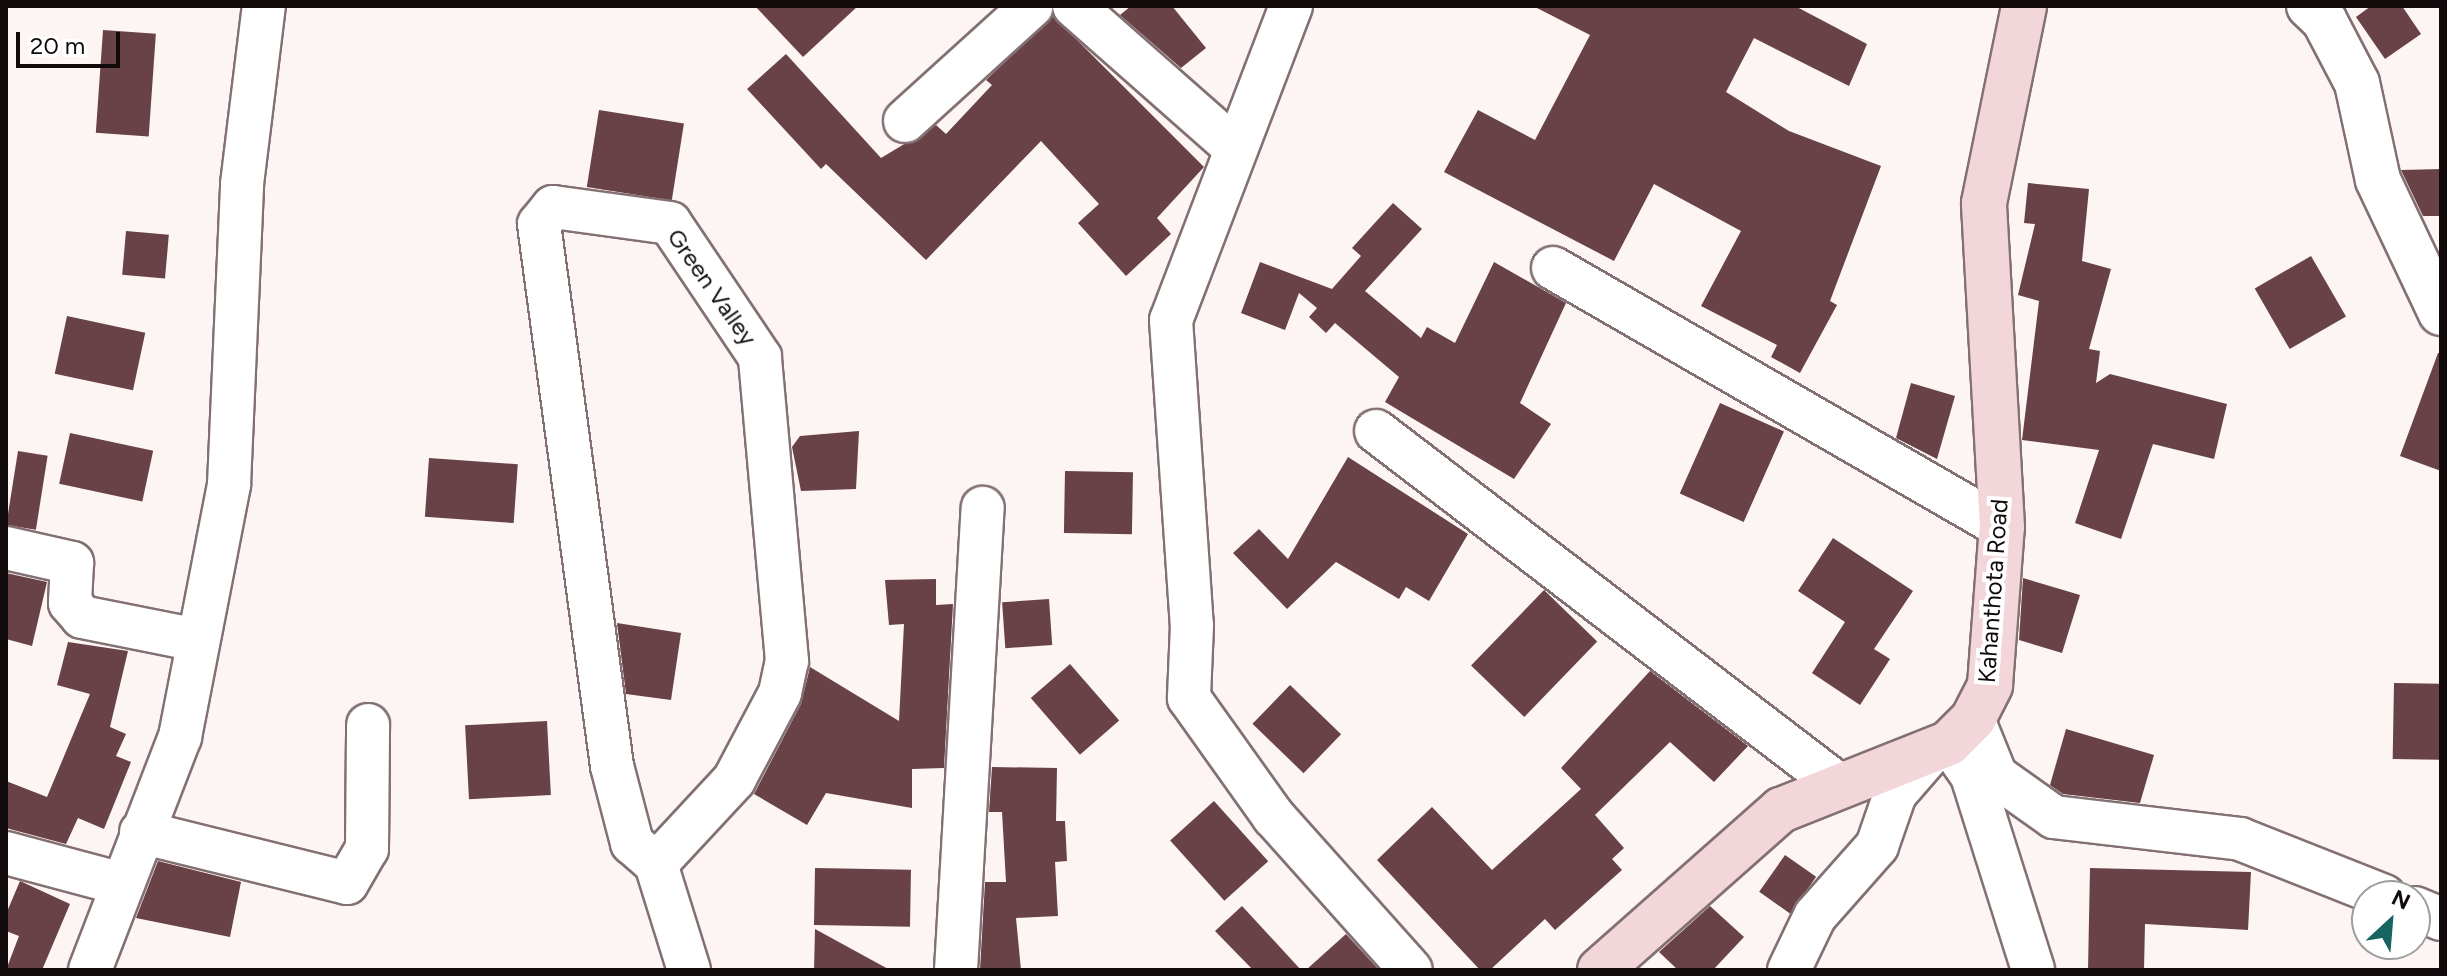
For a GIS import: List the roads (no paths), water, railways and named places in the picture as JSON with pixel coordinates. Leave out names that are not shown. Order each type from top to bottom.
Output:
[{"type":"main road","name":"Kahanthota Road","points":[[1950,740],[1990,685],[2002,527],[1984,203],[2024,6]]},
{"type":"main road","points":[[1600,970],[1781,810],[1836,783],[1950,740]]},
{"type":"street","points":[[90,970],[180,737],[229,485],[242,184],[264,6]]},
{"type":"street","points":[[905,121],[1032,6]]},
{"type":"street","points":[[1074,6],[1233,146]]},
{"type":"street","points":[[1291,6],[1233,146],[1171,320],[1192,625],[1189,698],[1265,806],[1411,970]]},
{"type":"street","points":[[2309,6],[2324,20],[2357,83],[2378,180],[2441,313]]},
{"type":"street","name":"Green Valley","points":[[656,864],[734,780],[780,693],[787,661],[760,357],[670,223],[553,207],[539,224],[597,670],[620,808],[632,843],[656,864],[689,970]]},
{"type":"street","points":[[1553,268],[2002,527]]},
{"type":"street","points":[[1376,431],[1836,783]]},
{"type":"street","points":[[956,970],[983,508]]},
{"type":"street","points":[[6,548],[72,563],[70,603],[82,617],[197,640]]},
{"type":"street","points":[[141,832],[347,883],[367,849],[368,725]]},
{"type":"street","points":[[1950,740],[2054,817],[2240,839],[2351,883]]},
{"type":"street","points":[[1789,970],[1815,916],[1877,846],[1895,794],[1950,740]]},
{"type":"street","points":[[1950,740],[1972,776],[2033,970]]},
{"type":"street","points":[[6,853],[122,884]]}]
